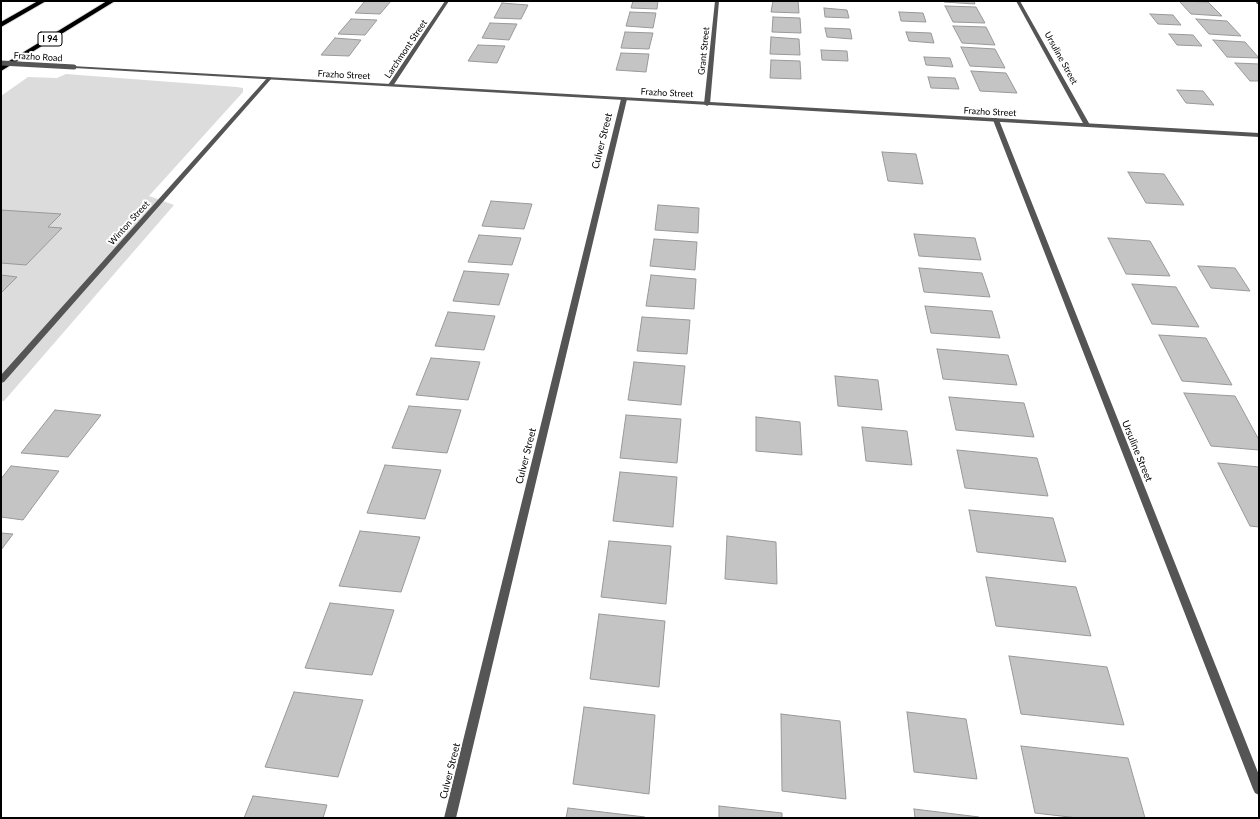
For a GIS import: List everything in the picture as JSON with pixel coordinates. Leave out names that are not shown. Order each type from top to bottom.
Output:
[{"type":"highway","points":[[1,25],[43,1]]},
{"type":"highway","name":"I 94","points":[[1,69],[112,1]]},
{"type":"street","name":"Larchmont Street","points":[[391,85],[447,1]]},
{"type":"street","name":"Grant Street","points":[[707,104],[717,1]]},
{"type":"street","name":"Ursuline Street","points":[[1018,1],[1087,125]]},
{"type":"street","name":"Frazho Road","points":[[1,63],[74,67]]},
{"type":"street","name":"Frazho Street","points":[[74,67],[1259,135]]},
{"type":"street","name":"Winton Street","points":[[1,380],[270,78]]},
{"type":"street","name":"Culver Street","points":[[450,818],[624,99]]},
{"type":"street","name":"Ursuline Street","points":[[996,120],[1259,789]]},
{"type":"shaded area","points":[[66,74],[237,87],[243,88],[243,92],[149,196],[174,205],[4,401],[1,401],[1,96],[28,77],[57,78]]},
{"type":"building","points":[[365,1],[391,1],[380,14],[355,13]]},
{"type":"building","points":[[633,1],[658,1],[657,9],[631,8]]},
{"type":"building","points":[[773,1],[798,1],[799,13],[771,12]]},
{"type":"building","points":[[974,1],[975,4],[944,2]]},
{"type":"building","points":[[1179,1],[1208,2],[1222,16],[1191,14]]},
{"type":"building","points":[[502,3],[528,5],[521,19],[494,18]]},
{"type":"building","points":[[945,6],[976,7],[985,23],[953,22]]},
{"type":"building","points":[[824,8],[847,10],[849,18],[825,17]]},
{"type":"building","points":[[630,12],[656,13],[653,28],[626,26]]},
{"type":"building","points":[[899,12],[923,13],[926,22],[901,21]]},
{"type":"building","points":[[1150,14],[1173,15],[1181,25],[1158,24]]},
{"type":"building","points":[[773,17],[800,18],[801,33],[772,32]]},
{"type":"building","points":[[351,19],[377,20],[365,35],[338,34]]},
{"type":"building","points":[[1196,19],[1227,21],[1241,36],[1209,34]]},
{"type":"building","points":[[490,23],[517,24],[509,40],[482,38]]},
{"type":"building","points":[[953,26],[986,27],[995,45],[962,43]]},
{"type":"building","points":[[825,28],[850,29],[852,39],[827,37]]},
{"type":"building","points":[[625,32],[653,33],[649,49],[621,48]]},
{"type":"building","points":[[906,32],[931,33],[934,43],[909,41]]},
{"type":"building","points":[[1169,34],[1193,35],[1202,46],[1177,45]]},
{"type":"building","points":[[771,37],[799,39],[800,55],[770,54]]},
{"type":"building","points":[[335,38],[361,40],[349,56],[321,55]]},
{"type":"building","points":[[1213,40],[1245,42],[1259,58],[1227,57]]},
{"type":"building","points":[[478,45],[505,46],[497,63],[468,61]]},
{"type":"building","points":[[961,47],[995,49],[1005,68],[970,66]]},
{"type":"building","points":[[821,50],[847,51],[848,61],[822,60]]},
{"type":"building","points":[[621,53],[649,54],[646,72],[616,70]]},
{"type":"building","points":[[924,57],[950,58],[953,67],[926,65]]},
{"type":"building","points":[[771,60],[800,61],[801,79],[770,78]]},
{"type":"building","points":[[1235,63],[1259,64],[1259,81],[1250,81]]},
{"type":"building","points":[[971,71],[1006,73],[1017,93],[980,91]]},
{"type":"building","points":[[928,77],[955,78],[959,89],[931,88]]},
{"type":"building","points":[[1177,90],[1203,91],[1214,105],[1186,103]]},
{"type":"building","points":[[882,152],[916,154],[923,184],[888,181]]},
{"type":"building","points":[[1128,172],[1164,174],[1184,205],[1146,203]]},
{"type":"building","points":[[491,201],[532,204],[524,229],[482,226]]},
{"type":"building","points":[[658,205],[699,208],[698,233],[655,230]]},
{"type":"building","points":[[1,210],[61,214],[48,227],[62,228],[26,265],[1,263]]},
{"type":"building","points":[[914,234],[975,238],[981,260],[919,256]]},
{"type":"building","points":[[479,235],[521,238],[512,265],[468,262]]},
{"type":"building","points":[[1108,238],[1150,241],[1170,276],[1126,274]]},
{"type":"building","points":[[654,239],[697,242],[695,270],[650,266]]},
{"type":"building","points":[[1198,266],[1235,268],[1250,291],[1211,288]]},
{"type":"building","points":[[919,268],[982,273],[990,297],[924,292]]},
{"type":"building","points":[[464,271],[509,274],[499,305],[453,301]]},
{"type":"building","points":[[1,275],[17,277],[1,293]]},
{"type":"building","points":[[651,275],[696,279],[694,309],[646,306]]},
{"type":"building","points":[[1132,284],[1176,287],[1199,327],[1152,324]]},
{"type":"building","points":[[925,306],[992,311],[1000,338],[931,333]]},
{"type":"building","points":[[448,312],[495,316],[484,350],[435,346]]},
{"type":"building","points":[[642,317],[690,320],[687,354],[637,351]]},
{"type":"building","points":[[1159,335],[1206,338],[1232,385],[1182,381]]},
{"type":"building","points":[[937,349],[1008,355],[1017,385],[943,379]]},
{"type":"building","points":[[431,358],[480,362],[468,400],[416,395]]},
{"type":"building","points":[[634,362],[685,366],[681,405],[628,400]]},
{"type":"building","points":[[835,376],[878,380],[882,410],[838,406]]},
{"type":"building","points":[[1184,393],[1235,396],[1259,440],[1259,450],[1211,446]]},
{"type":"building","points":[[949,397],[1024,403],[1034,437],[956,430]]},
{"type":"building","points":[[409,406],[461,410],[447,453],[392,448]]},
{"type":"building","points":[[55,410],[101,415],[68,457],[21,453]]},
{"type":"building","points":[[626,415],[681,419],[677,463],[620,458]]},
{"type":"building","points":[[756,417],[800,422],[802,455],[756,451]]},
{"type":"building","points":[[862,427],[907,431],[912,465],[866,461]]},
{"type":"building","points":[[957,450],[1037,458],[1048,496],[965,488]]},
{"type":"building","points":[[1218,463],[1259,467],[1259,527],[1250,526]]},
{"type":"building","points":[[385,465],[441,470],[425,519],[367,513]]},
{"type":"building","points":[[11,466],[59,471],[23,520],[1,517],[1,479]]},
{"type":"building","points":[[620,472],[677,477],[673,527],[613,521]]},
{"type":"building","points":[[969,510],[1053,518],[1066,562],[977,552]]},
{"type":"building","points":[[360,531],[420,537],[401,592],[339,586]]},
{"type":"building","points":[[1,533],[13,534],[1,550]]},
{"type":"building","points":[[727,536],[776,542],[777,584],[725,579]]},
{"type":"building","points":[[609,541],[671,546],[666,604],[601,597]]},
{"type":"building","points":[[986,577],[1076,587],[1091,636],[996,626]]},
{"type":"building","points":[[330,603],[394,610],[372,675],[305,668]]},
{"type":"building","points":[[599,614],[665,621],[659,687],[590,679]]},
{"type":"building","points":[[1009,656],[1107,667],[1124,725],[1021,714]]},
{"type":"building","points":[[294,692],[363,700],[338,777],[265,767]]},
{"type":"building","points":[[584,707],[655,715],[649,794],[573,784]]},
{"type":"building","points":[[907,712],[966,719],[977,779],[914,772]]},
{"type":"building","points":[[781,714],[840,721],[846,799],[782,791]]},
{"type":"building","points":[[1021,746],[1128,758],[1145,818],[1078,818],[1035,813]]},
{"type":"building","points":[[253,796],[327,805],[323,818],[244,818]]},
{"type":"building","points":[[719,806],[782,813],[782,818],[719,818]]},
{"type":"building","points":[[568,808],[645,817],[645,818],[566,818]]},
{"type":"building","points":[[914,809],[979,817],[979,818],[915,818]]}]
